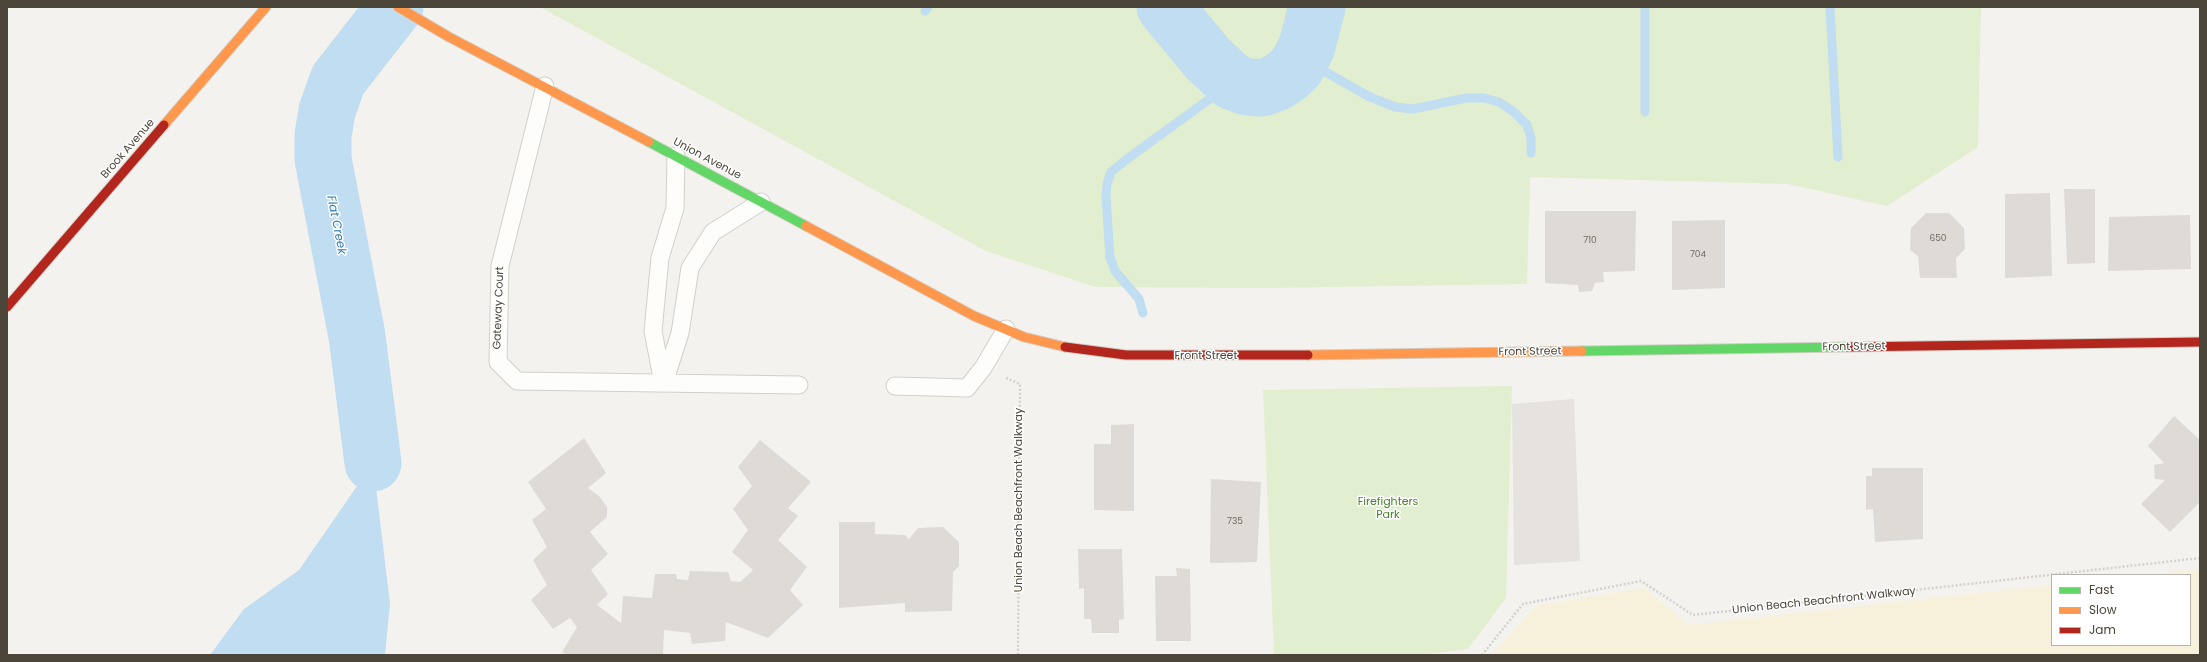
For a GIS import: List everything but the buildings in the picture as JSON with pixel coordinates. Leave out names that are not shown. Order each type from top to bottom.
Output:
[{"type":"street","name":"Brook Avenue","points":[[7,308],[266,7]]},
{"type":"street","name":"Union Avenue","points":[[398,7],[449,37],[545,86],[974,316],[1006,329]]},
{"type":"street","name":"Front Street","points":[[1006,329],[1024,336],[1071,349],[1126,355],[1204,356],[2200,342]]},
{"type":"lane","name":"Gateway Court","points":[[545,86],[500,266],[498,362],[518,381],[799,385]]},
{"type":"lane","points":[[664,383],[653,331],[660,258],[675,208],[676,156]]},
{"type":"lane","points":[[664,383],[680,333],[690,268],[713,232],[761,202]]},
{"type":"lane","points":[[895,386],[967,388],[983,368],[1006,329]]},
{"type":"path","name":"Union Beach Beachfront Walkway","points":[[983,368],[1020,384],[1018,655]]},
{"type":"path","name":"Union Beach Beachfront Walkway","points":[[2058,574],[2200,558]]},
{"type":"path","name":"Union Beach Beachfront Walkway","points":[[1482,655],[1523,604],[1641,581],[1693,615],[2051,575]]},
{"type":"green space","points":[[540,7],[1981,7],[1978,147],[1887,206],[1788,184],[1530,177],[1527,284],[1266,288],[1095,287],[986,251]]},
{"type":"green space","name":"Firefighters Park","points":[[1512,386],[1506,598],[1468,649],[1420,655],[1274,655],[1263,390]]},
{"type":"sand","points":[[2200,569],[2200,655],[1491,655],[1536,606],[1644,588],[1689,625],[2051,585],[2051,646],[2191,646],[2191,574],[2153,574]]},
{"type":"shaded area","points":[[1574,399],[1580,561],[1514,565],[1512,404]]},
{"type":"water","points":[[373,463],[390,603],[385,655],[210,655],[244,609],[299,570]]},
{"type":"waterway","name":"Flat Creek","points":[[373,463],[357,336],[323,159],[323,135],[327,111],[338,80],[395,7]]},
{"type":"waterway","points":[[925,11],[928,7]]},
{"type":"waterway","points":[[1165,7],[1208,59],[1233,82],[1247,87],[1262,88],[1276,83],[1288,75],[1297,66],[1307,46],[1317,7]]},
{"type":"waterway","points":[[1645,7],[1645,112]]},
{"type":"waterway","points":[[1830,7],[1838,157]]},
{"type":"waterway","points":[[1301,58],[1368,96],[1395,107],[1413,109],[1466,98],[1484,98],[1499,102],[1514,112],[1527,125],[1531,138],[1531,153]]},
{"type":"waterway","points":[[1143,313],[1139,299],[1115,271],[1110,257],[1106,197],[1107,184],[1111,172],[1233,82]]},
{"type":"traffic: fast","points":[[649,142],[806,226]]},
{"type":"traffic: fast","points":[[1582,351],[1848,347]]},
{"type":"traffic: slow","points":[[164,125],[266,7]]},
{"type":"traffic: slow","points":[[398,7],[449,37],[649,142]]},
{"type":"traffic: slow","points":[[806,226],[974,316],[1024,337],[1065,347]]},
{"type":"traffic: slow","points":[[1308,355],[1582,351]]},
{"type":"traffic: jam","points":[[7,307],[164,125]]},
{"type":"traffic: jam","points":[[1848,347],[2200,342]]},
{"type":"traffic: jam","points":[[1065,347],[1126,355],[1308,355]]}]
